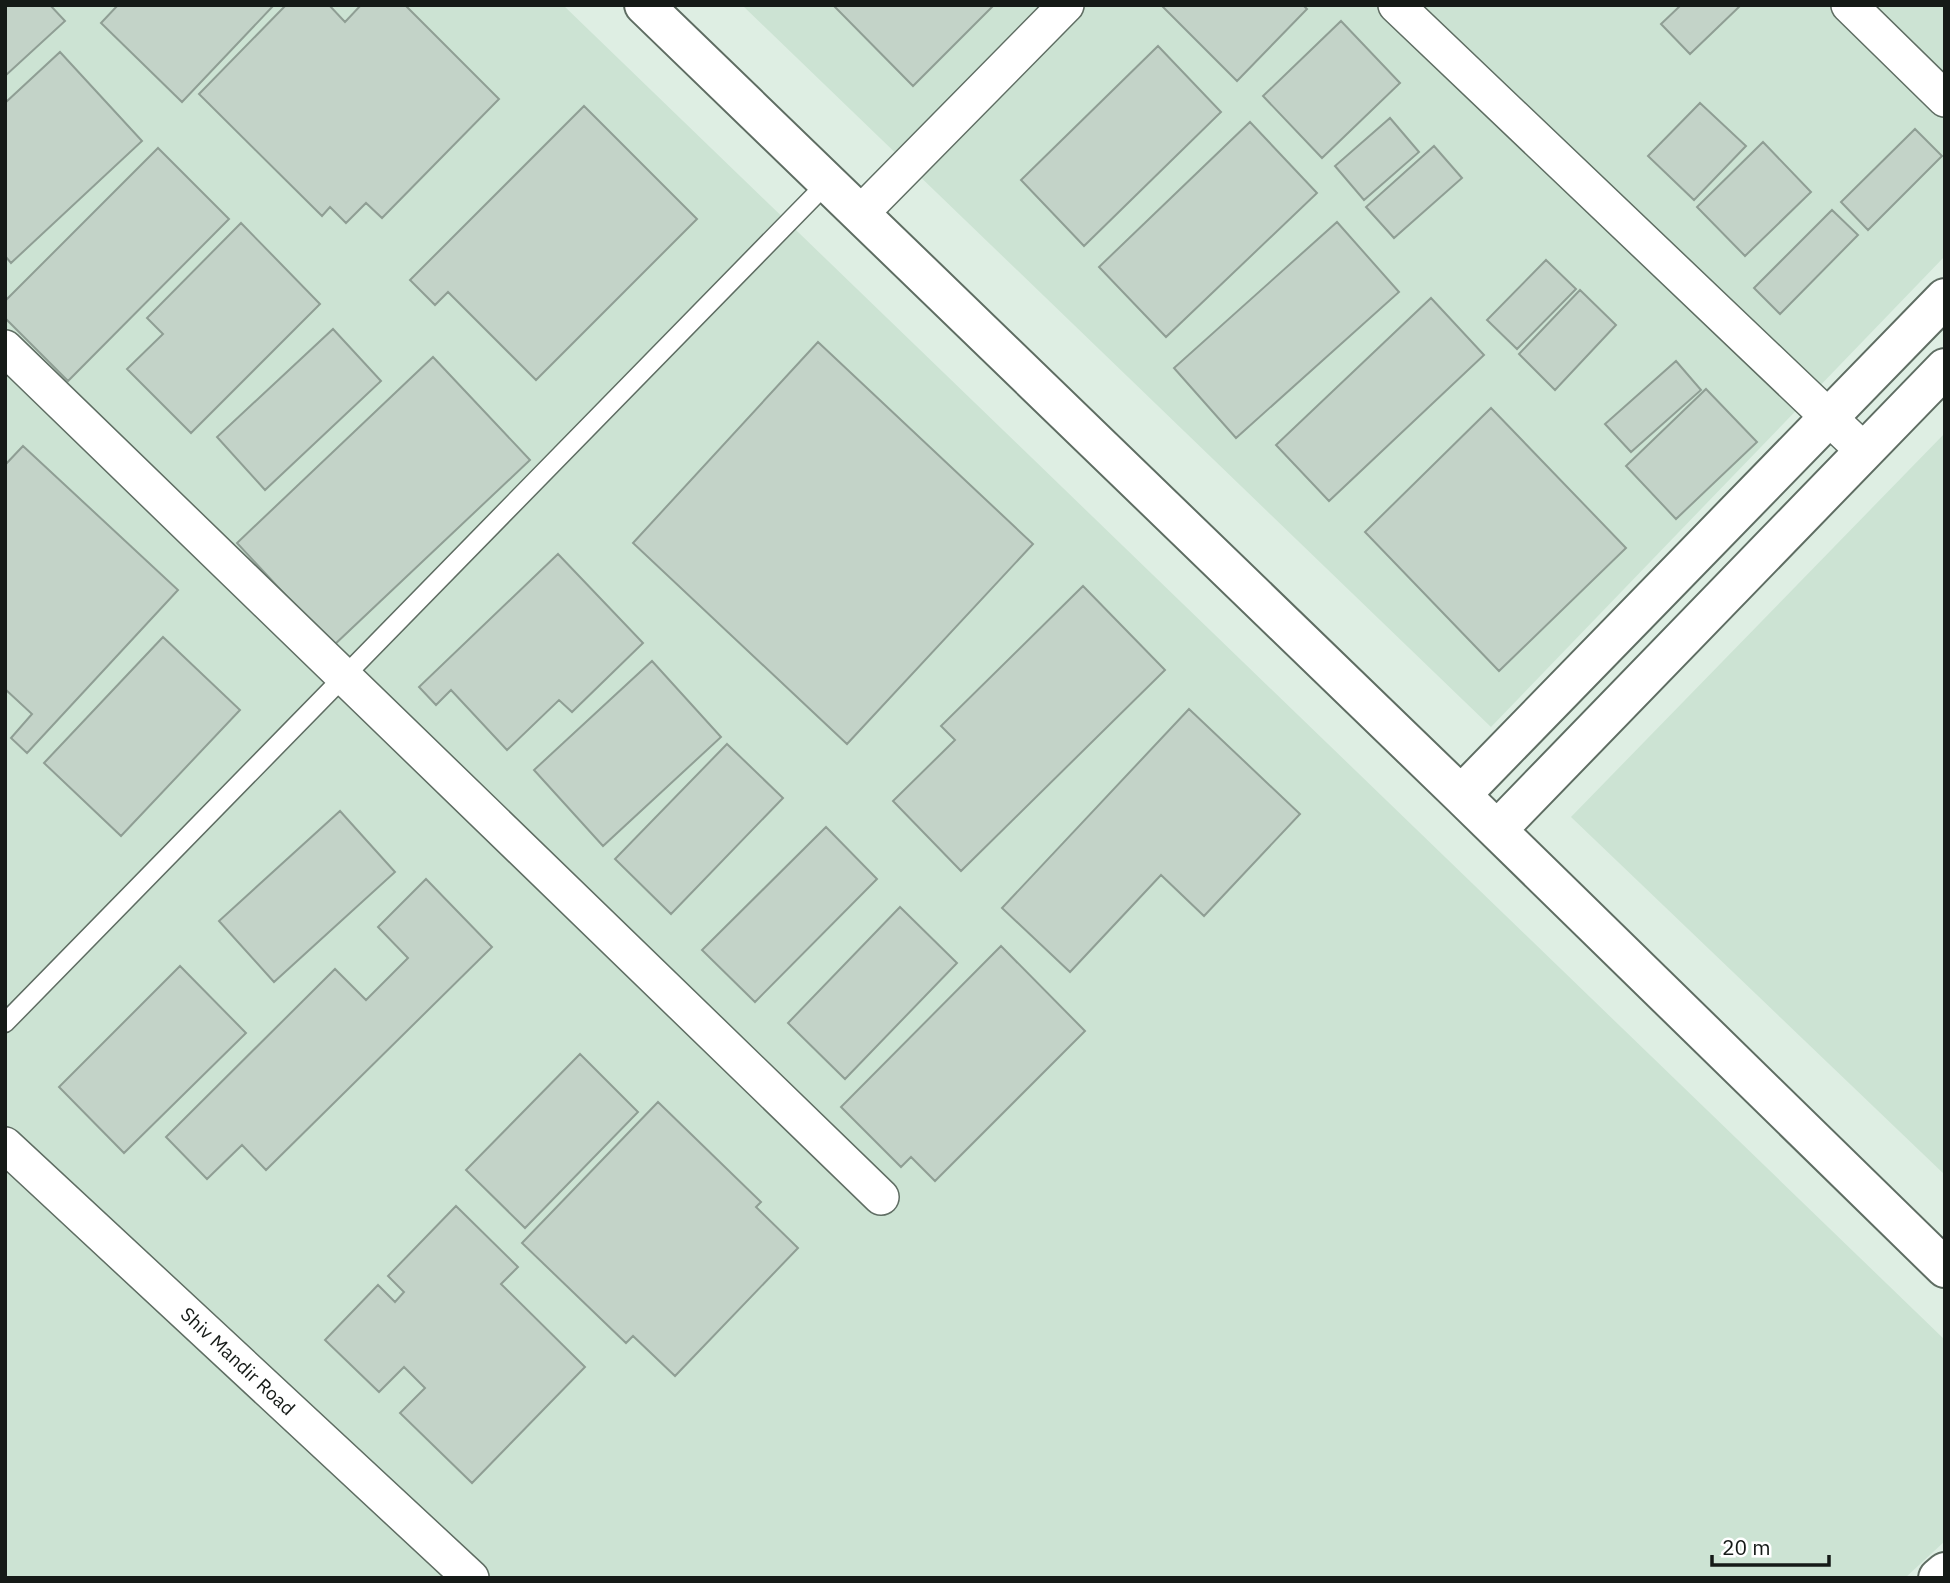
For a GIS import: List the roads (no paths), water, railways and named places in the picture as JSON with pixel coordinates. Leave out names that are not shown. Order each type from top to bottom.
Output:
[{"type":"street","points":[[644,5],[1461,795],[1945,1268]]},
{"type":"street","points":[[860,214],[1066,5]]},
{"type":"street","points":[[1396,5],[1864,451]]},
{"type":"street","points":[[1849,5],[1945,99]]},
{"type":"street","points":[[1461,795],[1945,298]]},
{"type":"street","points":[[5,348],[881,1197]]},
{"type":"street","points":[[1497,830],[1945,368]]},
{"type":"street","name":"Shiv Mandir Road","points":[[5,1144],[471,1578]]},
{"type":"street","points":[[1938,1578],[1945,1572]]},
{"type":"lane","points":[[5,1023],[827,183]]}]
